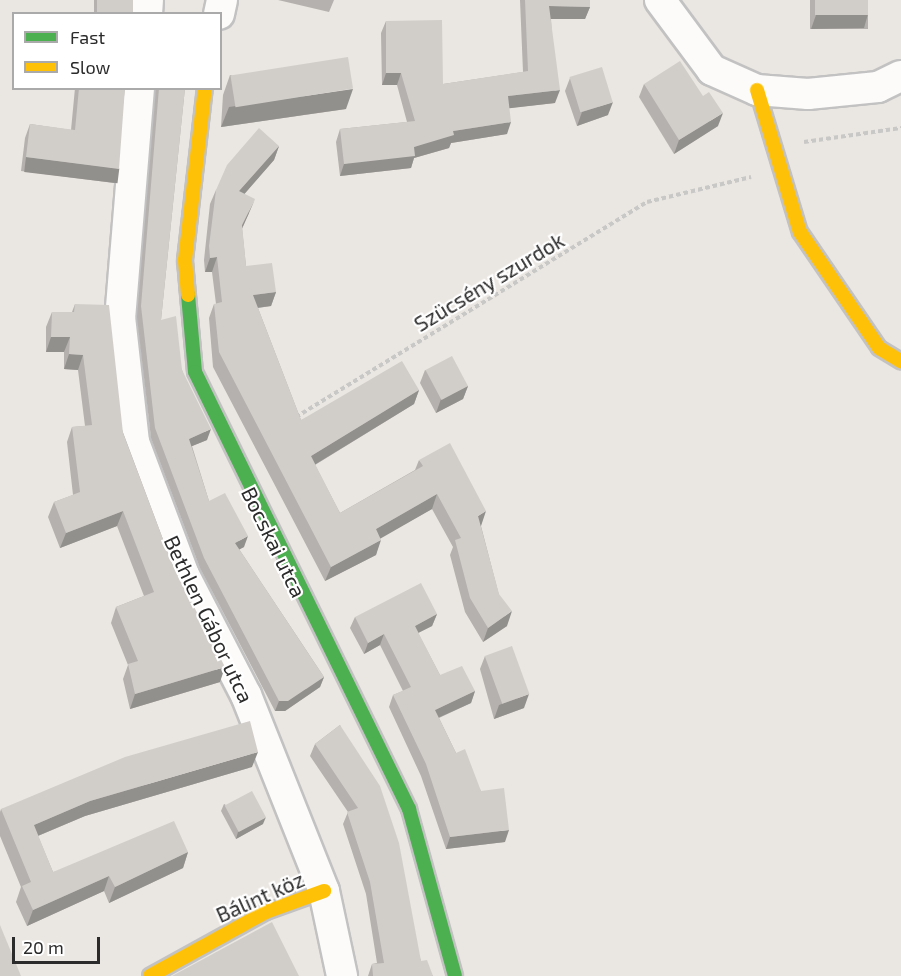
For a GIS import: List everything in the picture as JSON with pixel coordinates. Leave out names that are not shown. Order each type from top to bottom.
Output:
[{"type":"street","points":[[660,0],[712,70],[757,90],[808,94],[878,87],[901,76]]},
{"type":"street","name":"Bethlen Gábor utca","points":[[139,90],[120,317],[134,442],[184,574],[246,695],[324,891],[342,976]]},
{"type":"street","name":"Bocskai utca","points":[[205,90],[185,260],[195,372],[409,809],[455,976]]},
{"type":"street","points":[[757,90],[777,170],[800,232],[879,348],[901,362]]},
{"type":"street","name":"Bálint köz","points":[[150,976],[266,912],[324,891]]},
{"type":"path","points":[[771,146],[901,128]]},
{"type":"path","name":"Szücsény szurdok","points":[[289,421],[647,202],[777,170]]},
{"type":"building","points":[[97,0],[133,0],[133,12],[97,12]]},
{"type":"building","points":[[525,0],[590,0],[590,7],[549,6],[560,90],[508,96],[511,122],[453,131],[454,135],[414,147],[415,156],[344,164],[340,129],[415,121],[401,73],[386,73],[386,21],[442,20],[443,84],[528,71]]},
{"type":"building","points":[[815,0],[868,0],[868,15],[815,15]]},
{"type":"building","points":[[348,57],[353,89],[235,107],[230,76]]},
{"type":"building","points":[[680,61],[703,96],[709,92],[723,113],[679,140],[644,84]]},
{"type":"building","points":[[602,67],[613,102],[580,112],[569,77]]},
{"type":"building","points":[[79,90],[125,90],[119,169],[26,157],[30,124],[75,130]]},
{"type":"building","points":[[159,90],[185,90],[161,320],[176,316],[182,370],[211,429],[189,439],[209,501],[225,493],[248,536],[235,543],[324,677],[288,701],[279,701],[204,558],[155,428],[141,306]]},
{"type":"building","points":[[259,128],[279,146],[239,191],[255,199],[242,225],[246,266],[272,263],[276,292],[253,295],[301,420],[402,361],[419,390],[311,456],[340,513],[423,466],[419,460],[450,443],[486,511],[478,516],[499,594],[512,611],[488,628],[470,598],[455,540],[461,538],[437,494],[376,529],[381,540],[331,567],[219,352],[214,304],[222,302],[217,257],[210,258],[209,246],[216,190],[227,165]]},
{"type":"building","points":[[75,304],[109,305],[123,433],[173,566],[225,667],[135,694],[128,664],[138,661],[116,607],[154,592],[123,511],[66,533],[54,502],[80,492],[72,427],[92,425],[83,355],[69,354],[70,337],[51,337],[52,312],[74,312]]},
{"type":"building","points":[[452,356],[468,386],[441,400],[426,370]]},
{"type":"building","points":[[421,583],[437,614],[415,626],[440,675],[462,666],[475,691],[435,710],[456,753],[465,749],[481,791],[504,788],[509,830],[450,837],[426,764],[393,695],[411,687],[384,634],[368,643],[355,617]]},
{"type":"building","points":[[512,646],[529,694],[502,704],[485,656]]},
{"type":"building","points":[[250,721],[258,752],[90,801],[34,825],[53,872],[174,821],[188,852],[115,887],[109,876],[33,910],[22,886],[31,882],[1,809],[125,757]]},
{"type":"building","points":[[340,725],[380,786],[399,843],[421,961],[427,960],[433,976],[373,976],[372,964],[384,963],[370,882],[347,812],[358,808],[315,744]]},
{"type":"building","points":[[252,791],[266,817],[239,832],[225,806]]},
{"type":"building","points":[[272,922],[299,976],[172,976]]},
{"type":"building","points":[[0,925],[21,976],[0,976]]},
{"type":"traffic: fast","points":[[188,295],[195,372],[409,809],[455,976]]},
{"type":"traffic: slow","points":[[188,295],[185,260],[205,90]]},
{"type":"traffic: slow","points":[[757,90],[800,232],[879,348],[901,361]]},
{"type":"traffic: slow","points":[[150,976],[266,912],[324,891]]}]
